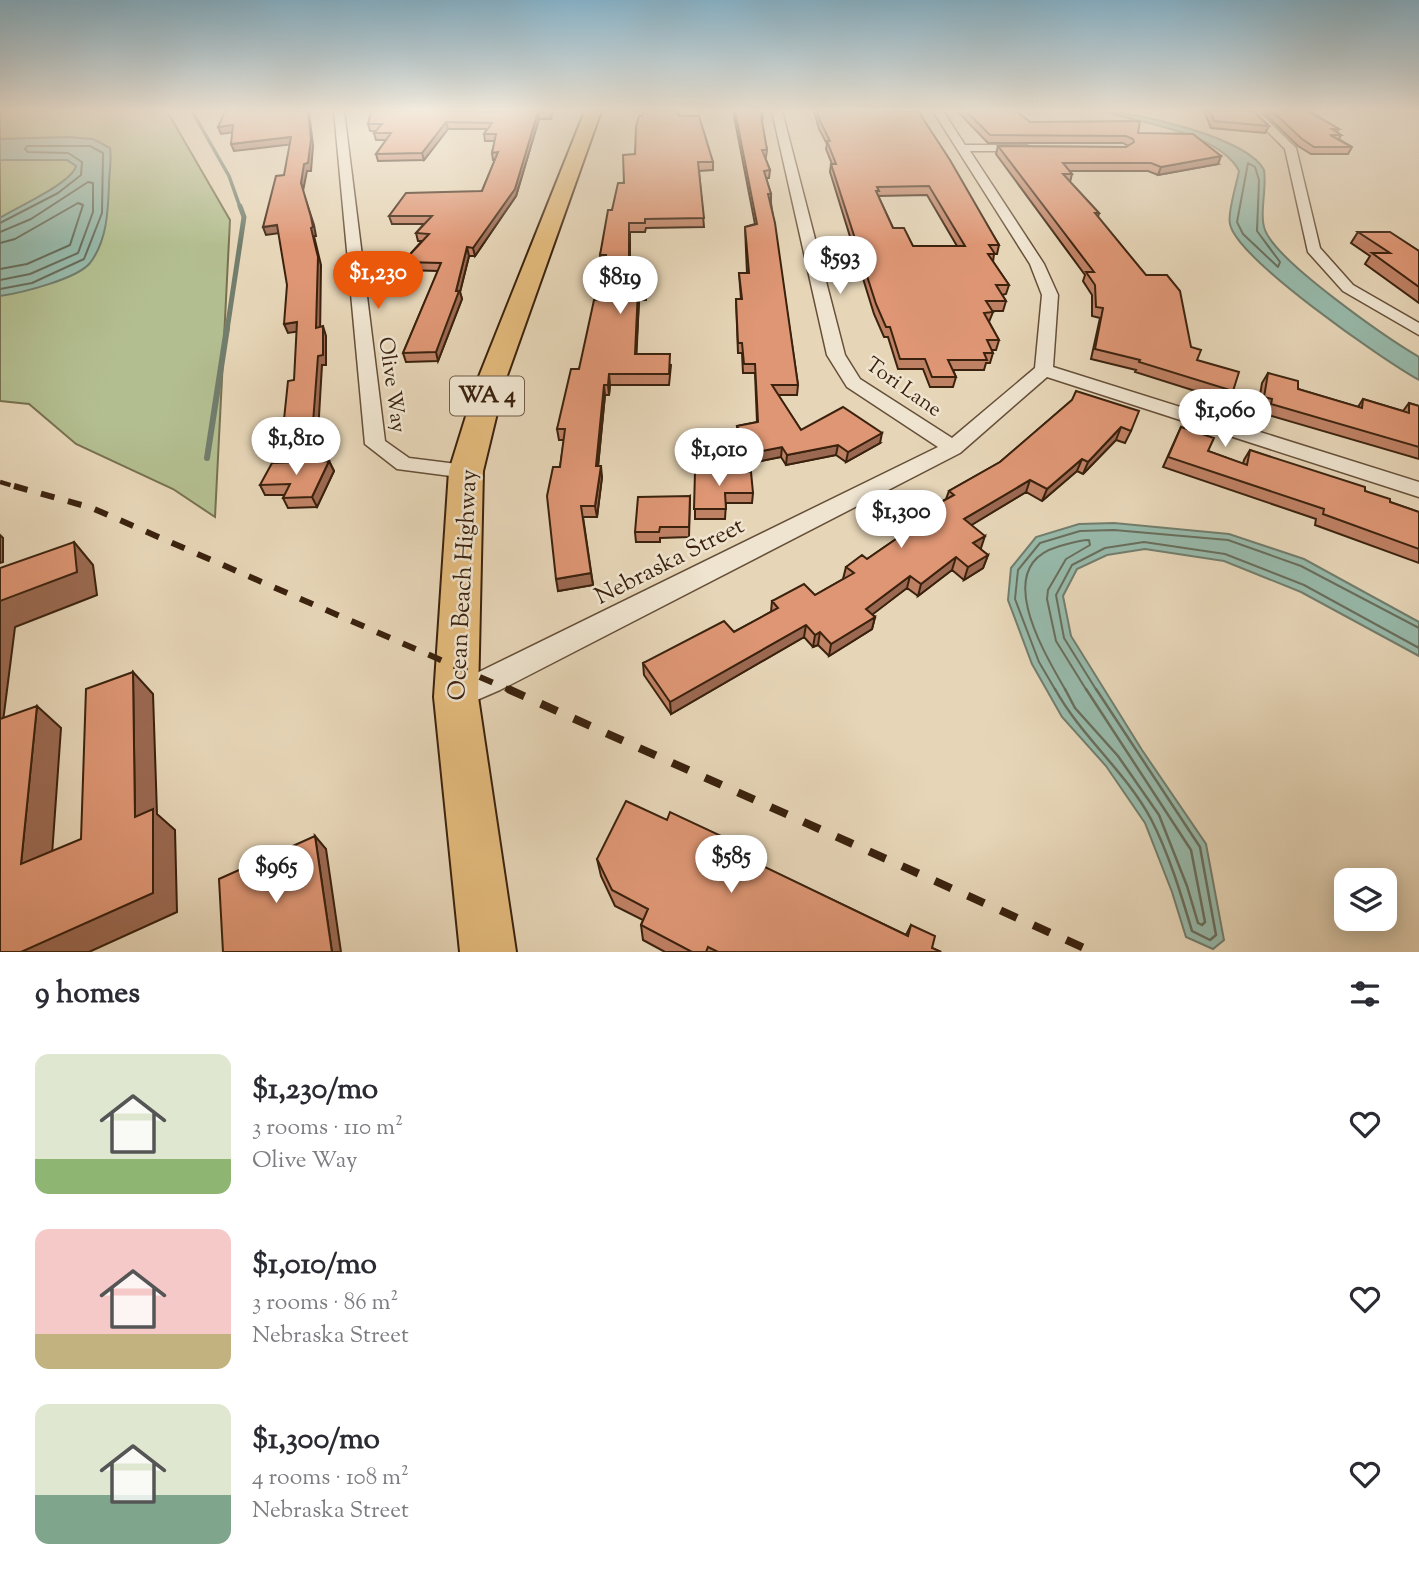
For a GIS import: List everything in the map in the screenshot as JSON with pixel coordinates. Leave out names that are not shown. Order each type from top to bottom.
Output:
[{"type":"main road","name":"Ocean Beach Highway","points":[[488,952],[456,698],[466,471],[490,384],[576,155]]},
{"type":"street","name":"Olive Way","points":[[344,155],[376,444],[404,464],[466,471]]},
{"type":"street","name":"Tori Lane","points":[[787,155],[836,355],[853,383],[953,448]]},
{"type":"street","points":[[967,155],[1037,264],[1050,295],[1044,370],[1419,490]]},
{"type":"street","points":[[1292,155],[1313,250],[1348,288],[1419,330]]},
{"type":"street","name":"Nebraska Street","points":[[456,698],[953,448],[1044,370]]},
{"type":"shaded area","points":[[0,155],[193,155],[230,220],[215,517],[173,489],[76,444],[29,404],[0,401]]},
{"type":"water","points":[[0,155],[111,155],[103,236],[96,254],[83,269],[61,280],[0,296],[0,218],[55,187],[72,173],[76,166],[67,160],[0,160]]},
{"type":"water","points":[[1226,155],[1250,155],[1264,170],[1263,224],[1274,244],[1290,261],[1335,298],[1419,357],[1419,380],[1314,308],[1257,260],[1239,240],[1229,219],[1239,171]]},
{"type":"water","points":[[1114,523],[1229,534],[1304,559],[1419,622],[1419,656],[1301,592],[1224,561],[1145,549],[1107,555],[1077,569],[1063,596],[1071,636],[1142,750],[1206,844],[1224,940],[1213,949],[1186,937],[1145,823],[1106,766],[1062,717],[1032,664],[1008,600],[1011,568],[1036,537],[1079,524]]},
{"type":"building","points":[[288,155],[309,155],[308,163],[304,164],[301,183],[311,217],[318,257],[316,328],[323,326],[323,355],[318,356],[313,423],[283,429],[288,381],[294,380],[297,322],[284,324],[287,285],[277,225],[263,227],[276,176],[284,175]]},
{"type":"building","points":[[497,155],[525,155],[515,189],[473,248],[467,247],[456,291],[459,291],[436,352],[403,353],[441,263],[403,262],[429,234],[416,233],[432,216],[389,216],[406,193],[482,191]]},
{"type":"building","points":[[623,155],[711,155],[713,162],[698,162],[704,218],[645,219],[645,223],[629,223],[629,272],[646,272],[645,290],[638,290],[635,354],[670,354],[669,374],[609,374],[608,385],[604,385],[596,466],[601,466],[595,506],[581,506],[591,573],[556,579],[547,496],[553,467],[560,467],[565,429],[557,429],[571,369],[579,369],[594,300],[599,300],[606,255],[600,255],[608,210],[612,210],[618,183],[624,183]]},
{"type":"building","points":[[744,155],[764,155],[770,170],[764,171],[771,194],[768,194],[775,223],[798,385],[772,385],[801,430],[843,407],[882,433],[848,452],[838,445],[787,455],[782,447],[752,453],[737,426],[758,422],[755,364],[744,364],[742,343],[738,343],[736,299],[742,299],[739,273],[749,273],[745,227],[757,224]]},
{"type":"building","points":[[833,155],[947,155],[999,245],[989,245],[995,254],[988,254],[1009,285],[996,285],[1006,301],[986,301],[993,312],[984,313],[999,340],[987,340],[993,353],[984,353],[987,360],[948,360],[956,377],[932,377],[925,359],[900,359],[890,327],[886,327],[876,304],[831,164],[836,164]],"holes":[[[929,186],[965,246],[913,246],[904,228],[893,228],[876,191],[879,191],[877,187]]]},
{"type":"building","points":[[1005,155],[1221,156],[1161,167],[1151,163],[1063,163],[1072,174],[1063,174],[1099,213],[1095,213],[1146,275],[1167,275],[1180,291],[1191,347],[1201,350],[1197,360],[1239,372],[1233,391],[1139,362],[1140,360],[1095,349],[1103,308],[1096,307],[1095,285],[1086,272],[1094,272]]},
{"type":"building","points":[[1358,232],[1390,232],[1419,251],[1419,287],[1372,253],[1390,253]]},
{"type":"building","points":[[1268,373],[1298,381],[1298,389],[1362,408],[1363,399],[1409,413],[1409,403],[1419,406],[1419,447],[1271,404],[1272,399],[1264,397]]},
{"type":"building","points":[[1076,391],[1139,411],[1131,431],[1121,427],[1088,462],[1082,459],[1047,489],[1030,480],[964,519],[985,536],[973,543],[988,555],[968,567],[956,557],[921,584],[910,576],[866,609],[875,617],[831,644],[820,632],[815,635],[806,625],[670,702],[643,663],[724,621],[734,632],[778,608],[772,601],[804,584],[815,595],[854,573],[846,567],[862,555],[867,559],[909,530],[901,524],[954,495],[949,491],[1000,462],[1072,400]]},
{"type":"building","points":[[1181,427],[1214,438],[1208,451],[1247,465],[1250,450],[1365,487],[1365,491],[1419,512],[1419,549],[1323,514],[1324,509],[1168,457]]},
{"type":"building","points":[[329,461],[312,497],[283,498],[290,484],[260,485],[272,463]]},
{"type":"building","points":[[695,472],[751,472],[753,493],[725,493],[726,509],[694,509]]},
{"type":"building","points":[[690,496],[689,527],[660,527],[659,532],[635,532],[638,497]]},
{"type":"building","points":[[74,542],[77,572],[0,601],[0,568]]},
{"type":"building","points":[[133,672],[135,817],[153,809],[153,893],[21,952],[0,952],[0,719],[37,706],[21,864],[81,839],[86,689]]},
{"type":"building","points":[[626,801],[667,820],[670,812],[749,849],[746,858],[908,936],[911,925],[935,936],[932,948],[941,952],[718,952],[708,947],[706,952],[692,952],[641,925],[648,909],[612,890],[597,859]]},
{"type":"building","points":[[315,836],[332,952],[223,952],[219,879]]},
{"type":"waterway","points":[[217,155],[229,176],[240,207]]},
{"type":"waterway","points":[[227,330],[244,217],[240,206]]},
{"type":"waterway","points":[[207,458],[227,328]]},
{"type":"railway","points":[[0,482],[20,488]]},
{"type":"railway","points":[[14,486],[92,508],[512,691]]},
{"type":"railway","points":[[508,689],[1093,952]]}]
